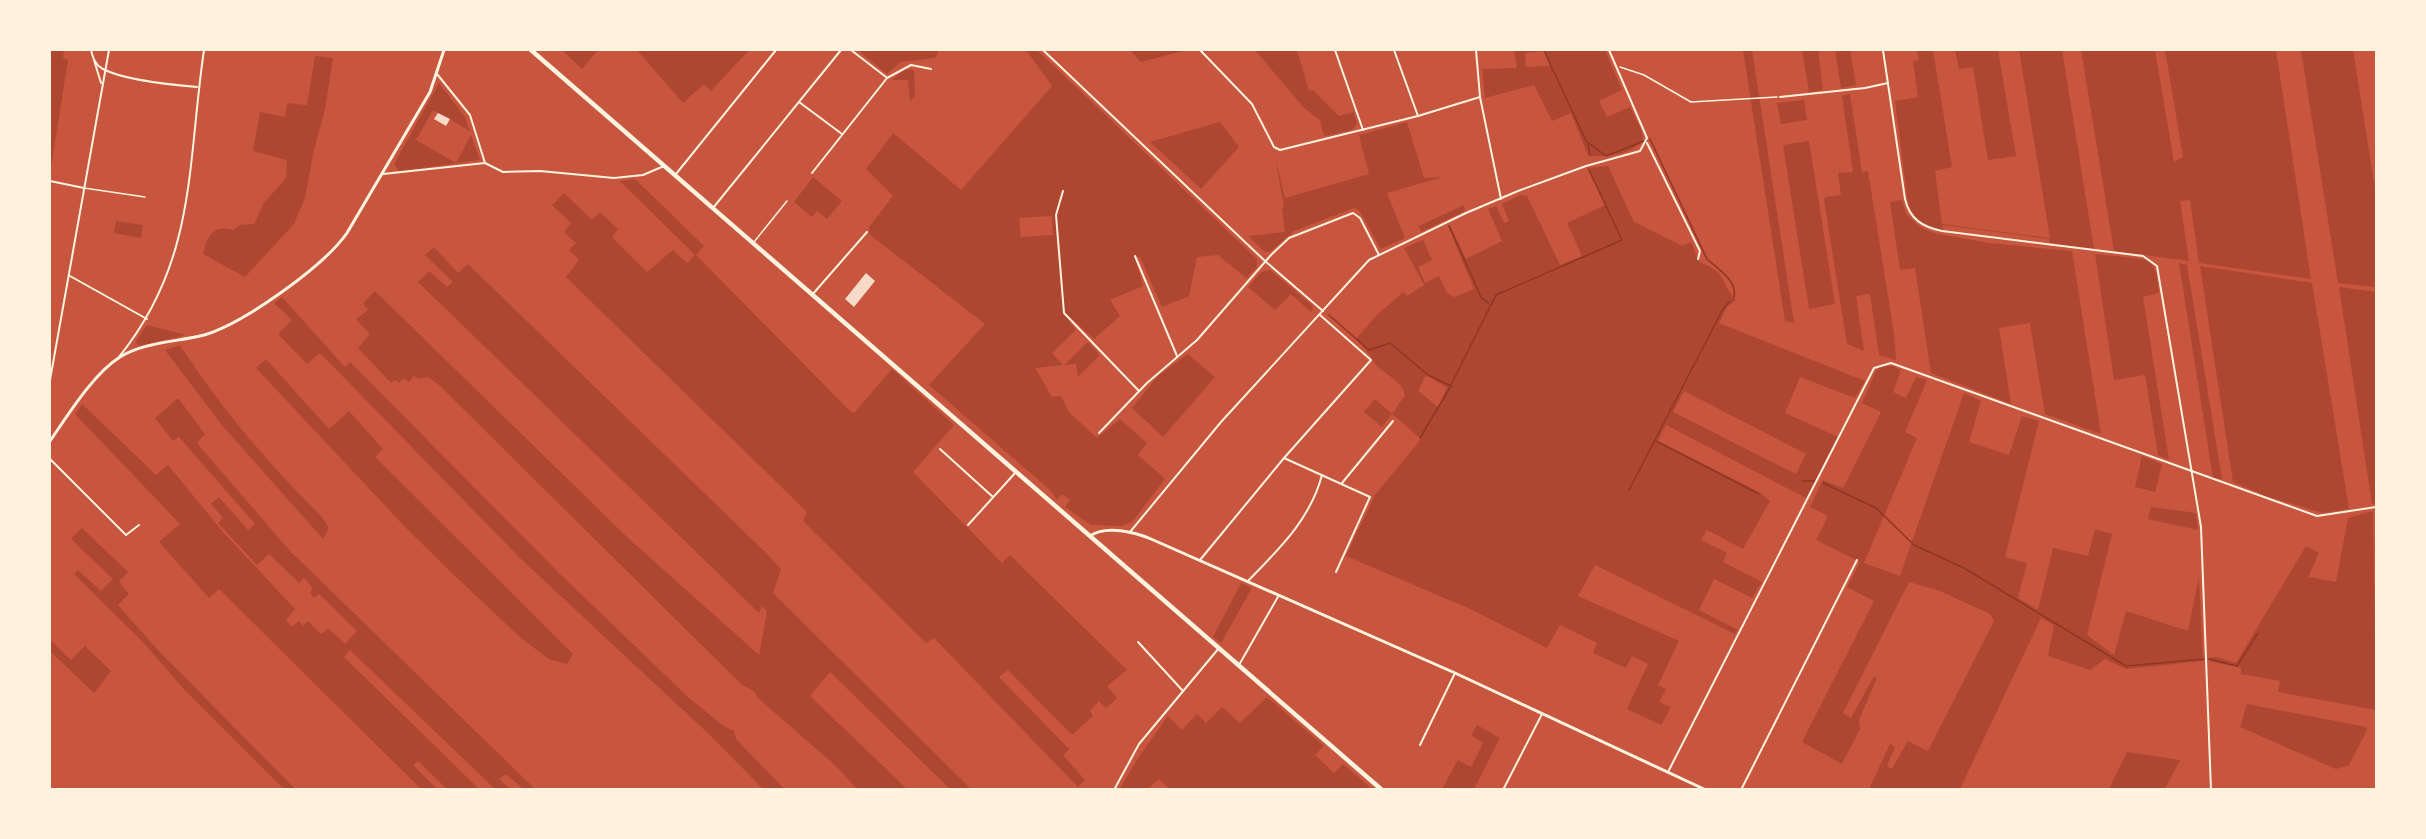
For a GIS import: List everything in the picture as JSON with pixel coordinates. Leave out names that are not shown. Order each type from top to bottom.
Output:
[{"type":"main road","points":[[531,50],[1382,789]]},
{"type":"street","points":[[91,50],[101,85]]},
{"type":"street","points":[[50,380],[109,50]]},
{"type":"street","points":[[50,441],[87,391],[132,340],[147,319],[164,287],[185,215],[204,50]]},
{"type":"street","points":[[117,359],[137,350],[203,335],[224,327],[308,272],[338,246],[430,92],[438,74],[444,50]]},
{"type":"street","points":[[675,175],[776,50]]},
{"type":"street","points":[[713,208],[841,50]]},
{"type":"street","points":[[851,50],[887,78]]},
{"type":"street","points":[[1043,50],[1265,261],[1323,311]]},
{"type":"street","points":[[1200,50],[1252,104],[1277,149],[1290,149],[1418,116],[1480,97]]},
{"type":"street","points":[[1335,50],[1363,130]]},
{"type":"street","points":[[1394,50],[1418,116]]},
{"type":"street","points":[[1476,50],[1480,97],[1501,199]]},
{"type":"street","points":[[1608,50],[1644,128],[1647,142],[1700,251],[1698,260]]},
{"type":"street","points":[[1883,50],[1907,205],[1918,223],[1942,231],[2143,256],[2153,262],[2158,273],[2201,527],[2211,789]]},
{"type":"street","points":[[94,60],[104,69],[153,81],[199,87]]},
{"type":"street","points":[[812,173],[887,78],[911,65],[931,69]]},
{"type":"street","points":[[438,74],[470,115],[485,163]]},
{"type":"street","points":[[1780,97],[1864,88],[1888,83]]},
{"type":"street","points":[[799,102],[842,134]]},
{"type":"street","points":[[1130,532],[1221,422],[1364,264],[1501,199],[1586,166],[1640,151],[1647,142]]},
{"type":"street","points":[[383,174],[485,163],[503,172],[540,171],[614,178],[643,175],[664,166]]},
{"type":"street","points":[[50,181],[84,188]]},
{"type":"street","points":[[1063,191],[1056,215],[1064,313],[1139,391]]},
{"type":"street","points":[[1099,434],[1139,391],[1197,340],[1265,261],[1289,238],[1350,213],[1360,218],[1379,255]]},
{"type":"street","points":[[812,295],[867,231]]},
{"type":"street","points":[[1135,256],[1177,356]]},
{"type":"street","points":[[70,276],[147,319]]},
{"type":"street","points":[[1200,560],[1284,458],[1371,360],[1320,315]]},
{"type":"street","points":[[132,340],[137,350]]},
{"type":"street","points":[[1668,772],[1874,368],[1891,363],[2317,516],[2376,507]]},
{"type":"street","points":[[1342,483],[1393,421]]},
{"type":"street","points":[[940,449],[993,497]]},
{"type":"street","points":[[1284,458],[1370,497],[1336,572]]},
{"type":"street","points":[[50,459],[126,535],[139,525]]},
{"type":"street","points":[[968,525],[1016,472]]},
{"type":"street","points":[[1248,581],[1304,519],[1317,494],[1322,476]]},
{"type":"street","points":[[1090,536],[1097,532],[1130,532],[1200,560],[1455,673],[1706,789]]},
{"type":"street","points":[[1741,789],[1857,560]]},
{"type":"street","points":[[1239,666],[1280,595]]},
{"type":"street","points":[[1138,642],[1183,691]]},
{"type":"street","points":[[1113,789],[1139,744],[1219,648]]},
{"type":"street","points":[[1420,745],[1455,673]]},
{"type":"street","points":[[1503,789],[1542,714]]},
{"type":"lane","points":[[84,188],[145,197]]},
{"type":"lane","points":[[753,244],[787,201]]},
{"type":"path","points":[[1616,67],[1626,67],[1644,75],[1691,102],[1780,97]]},
{"type":"shaded area","points":[[50,50],[64,50],[63,58],[68,60],[50,173]]},
{"type":"shaded area","points":[[562,50],[598,50],[582,69]]},
{"type":"shaded area","points":[[637,50],[749,50],[711,91],[704,84],[683,103]]},
{"type":"shaded area","points":[[858,50],[939,50],[935,58],[901,62],[887,74]]},
{"type":"shaded area","points":[[1026,50],[1037,50],[1257,259],[1257,267],[1246,278],[1218,255],[1197,257],[1189,296],[1162,307],[1140,257],[1135,258],[1143,286],[1110,300],[1120,316],[1094,339],[1073,320],[1070,323],[1076,330],[1052,353],[1063,365],[1035,368],[1052,397],[1061,396],[1069,412],[1097,438],[1120,419],[1147,443],[1138,455],[1165,479],[1132,522],[1122,526],[1091,525],[1065,507],[1070,500],[1062,494],[1057,500],[1050,490],[929,385],[985,324],[869,234],[869,227],[893,196],[866,169],[893,133],[961,190],[1052,86]],"holes":[[[1052,216],[1053,235],[1021,237],[1019,218]]]},
{"type":"shaded area","points":[[1130,50],[1187,50],[1141,62]]},
{"type":"shaded area","points":[[1255,50],[1297,50],[1309,91],[1313,90],[1339,116],[1354,112],[1357,123],[1352,130],[1324,136],[1320,120],[1304,108]]},
{"type":"shaded area","points":[[1514,50],[1605,50],[1622,90],[1599,101],[1607,117],[1630,107],[1642,131],[1643,141],[1625,152],[1588,156],[1571,113],[1552,121],[1534,85],[1485,98],[1482,69],[1517,68]],"holes":[[[1544,51],[1550,66],[1526,67],[1525,53]]]},
{"type":"shaded area","points":[[1743,50],[1752,50],[1794,323],[1785,321]]},
{"type":"shaded area","points":[[1802,50],[1818,50],[1823,90],[1809,92]]},
{"type":"shaded area","points":[[1835,50],[1850,50],[1856,85],[1841,88]]},
{"type":"shaded area","points":[[1917,50],[1933,50],[1952,167],[1935,171],[1942,224],[2050,238],[2019,50],[2062,50],[2094,249],[2049,243],[2049,239],[1943,225],[1943,230],[1917,218],[1908,204],[1895,101],[1918,97],[1913,61],[1919,60]]},
{"type":"shaded area","points":[[1955,50],[1998,50],[2016,156],[1988,160],[1973,67],[1959,69]]},
{"type":"shaded area","points":[[2081,50],[2155,50],[2174,162],[2183,157],[2165,50],[2276,50],[2311,279],[2199,263],[2190,200],[2180,201],[2189,261],[2114,251]]},
{"type":"shaded area","points":[[2301,50],[2353,50],[2376,195],[2376,287],[2338,283]]},
{"type":"shaded area","points":[[315,56],[333,58],[325,109],[313,154],[305,198],[294,224],[245,277],[203,254],[209,237],[216,230],[233,230],[240,225],[254,224],[264,203],[286,178],[287,160],[253,151],[260,112],[285,117],[287,103],[307,105]]},
{"type":"shaded area","points":[[905,69],[914,70],[915,96],[910,101],[908,80],[892,80]]},
{"type":"shaded area","points":[[439,83],[465,117],[470,131],[433,110],[416,140],[456,163],[471,135],[480,160],[399,171],[394,164]]},
{"type":"shaded area","points":[[1850,94],[1862,172],[1868,171],[1894,334],[1896,360],[1879,355],[1870,294],[1856,296],[1864,351],[1847,344],[1824,200],[1825,197],[1841,195],[1838,173],[1853,172],[1842,96]]},
{"type":"shaded area","points":[[1804,100],[1807,120],[1781,124],[1777,103]]},
{"type":"shaded area","points":[[1220,122],[1239,147],[1201,189],[1150,142]]},
{"type":"shaded area","points":[[1407,122],[1424,178],[1443,177],[1387,193],[1405,238],[1381,249],[1359,210],[1354,208],[1294,231],[1270,252],[1265,252],[1248,236],[1285,232],[1282,208],[1284,207],[1275,157],[1285,198],[1369,174],[1359,135]]},
{"type":"shaded area","points":[[1809,141],[1835,304],[1809,309],[1783,145]]},
{"type":"shaded area","points":[[1608,166],[1634,222],[1682,246],[1691,242],[1699,262],[1719,274],[1736,300],[1727,307],[1719,323],[1865,381],[1855,398],[1800,377],[1785,413],[1838,437],[1806,498],[1666,425],[1658,441],[1759,492],[1770,501],[1743,549],[1707,530],[1701,540],[1727,553],[1723,562],[1762,582],[1752,598],[1714,579],[1699,610],[1738,630],[1735,634],[1595,565],[1578,596],[1679,641],[1658,685],[1666,689],[1659,702],[1671,707],[1661,725],[1627,709],[1648,664],[1632,656],[1626,668],[1593,653],[1597,643],[1560,625],[1547,648],[1470,609],[1346,556],[1375,495],[1421,439],[1392,414],[1405,395],[1403,389],[1376,365],[1356,339],[1375,317],[1403,292],[1407,296],[1424,285],[1404,248],[1423,240],[1432,260],[1418,267],[1425,283],[1439,276],[1447,293],[1454,297],[1474,289],[1448,226],[1450,225],[1466,259],[1502,241],[1488,209],[1496,206],[1504,223],[1509,221],[1502,204],[1520,195],[1527,196],[1560,265],[1582,256],[1567,223],[1605,205],[1587,168]],"holes":[[[1426,375],[1447,388],[1438,407],[1418,391]],[[1684,391],[1806,454],[1796,474],[1673,412]]]},
{"type":"shaded area","points":[[813,177],[842,201],[827,219],[817,211],[812,217],[794,202]]},
{"type":"shaded area","points":[[635,179],[704,246],[696,255],[849,410],[854,413],[892,369],[954,425],[913,472],[1002,563],[1010,555],[1127,670],[1107,686],[1117,698],[1106,708],[1099,701],[1090,711],[1093,716],[1072,735],[1008,670],[999,677],[1069,749],[1063,755],[1085,780],[1078,787],[934,638],[926,643],[803,521],[807,512],[566,277],[579,260],[569,250],[576,243],[564,232],[571,223],[552,205],[564,193],[592,220],[600,212],[618,229],[612,237],[647,272],[673,250],[687,263],[695,255],[620,181]]},
{"type":"shaded area","points":[[1902,200],[1906,214],[1919,226],[1933,233],[1989,243],[2072,251],[2101,434],[2045,414],[2030,323],[1999,328],[2011,404],[1931,373],[1915,268],[1900,270],[1890,202]]},
{"type":"shaded area","points":[[1464,205],[1465,211],[1421,232],[1419,226]]},
{"type":"shaded area","points":[[116,221],[143,225],[141,238],[114,233]]},
{"type":"shaded area","points":[[434,247],[458,273],[468,264],[765,552],[781,569],[773,593],[971,789],[950,789],[830,672],[810,696],[907,789],[857,789],[837,767],[758,698],[755,692],[741,684],[440,386],[428,377],[418,379],[414,376],[409,382],[403,378],[399,383],[395,380],[391,383],[358,348],[370,334],[356,319],[368,310],[363,303],[375,291],[627,537],[759,655],[767,611],[762,606],[759,613],[418,282],[429,271],[447,287],[453,282],[425,255]]},
{"type":"shaded area","points":[[2095,254],[2143,259],[2152,264],[2156,273],[2159,293],[2143,297],[2169,460],[2158,455],[2145,375],[2114,380]]},
{"type":"shaded area","points":[[2179,263],[2187,265],[2222,479],[2213,478]]},
{"type":"shaded area","points":[[2200,266],[2312,283],[2349,509],[2323,513],[2268,497],[2233,482]]},
{"type":"shaded area","points":[[1270,270],[1313,306],[1311,312],[1291,294],[1275,310],[1248,287],[1261,272]]},
{"type":"shaded area","points":[[2339,287],[2376,292],[2376,503],[2372,504]]},
{"type":"shaded area","points":[[282,297],[345,367],[350,362],[561,575],[690,699],[725,727],[734,731],[736,739],[784,789],[763,789],[712,737],[521,559],[320,353],[307,364],[278,334],[292,320],[274,303]]},
{"type":"shaded area","points":[[147,325],[186,335],[138,346],[136,341]]},
{"type":"shaded area","points":[[1088,342],[1100,355],[1078,377],[1076,364],[1064,365]]},
{"type":"shaded area","points":[[180,345],[246,435],[322,517],[329,528],[323,539],[221,424],[165,350]]},
{"type":"shaded area","points":[[1188,354],[1215,377],[1163,437],[1132,408],[1158,376]]},
{"type":"shaded area","points":[[266,359],[329,429],[349,411],[383,449],[375,457],[573,654],[567,664],[549,659],[522,639],[407,529],[256,368]]},
{"type":"shaded area","points":[[1882,366],[1893,366],[1901,370],[1893,392],[1906,398],[1916,377],[1927,380],[1905,432],[1917,438],[1864,563],[1900,576],[1964,393],[1981,401],[1969,442],[2009,455],[2022,416],[2039,421],[2005,557],[2027,563],[2018,598],[2038,610],[2053,548],[2088,556],[2095,529],[2112,534],[2087,635],[2114,655],[2126,611],[2188,631],[2199,576],[2203,661],[2126,669],[2105,659],[2090,670],[2048,656],[2054,625],[2041,618],[1960,789],[1869,789],[1890,744],[1895,747],[1887,766],[1892,769],[1908,741],[1928,751],[1994,621],[1990,614],[1940,591],[1909,582],[1843,713],[1851,718],[1874,676],[1877,678],[1859,720],[1860,729],[1842,764],[1802,742],[1874,601],[1847,587],[1860,562],[1816,540],[1828,516],[1810,507],[1823,480],[1843,488],[1881,412],[1862,403],[1876,371]]},
{"type":"shaded area","points":[[178,398],[205,434],[197,443],[289,550],[535,789],[523,789],[506,774],[499,779],[510,789],[495,789],[350,650],[344,657],[479,789],[447,789],[418,761],[413,765],[437,789],[421,789],[219,589],[209,598],[159,542],[180,524],[75,414],[82,404],[156,475],[168,465],[223,532],[295,609],[286,620],[292,627],[299,621],[303,626],[308,621],[321,634],[328,628],[345,644],[357,631],[319,594],[314,598],[310,593],[313,588],[304,578],[299,583],[269,554],[257,565],[218,523],[223,518],[211,504],[219,497],[248,530],[255,524],[179,437],[173,441],[155,418]]},
{"type":"shaded area","points":[[1375,399],[1392,414],[1382,427],[1364,412]]},
{"type":"shaded area","points":[[2142,456],[2162,464],[2155,492],[2135,487]]},
{"type":"shaded area","points":[[2151,507],[2196,513],[2198,530],[2148,519]]},
{"type":"shaded area","points":[[2373,511],[2376,710],[2278,692],[2280,681],[2241,674],[2241,668],[2209,661],[2209,658],[2216,657],[2236,663],[2306,546],[2319,553],[2308,577],[2336,582],[2348,518]]},
{"type":"shaded area","points":[[82,528],[128,572],[119,582],[129,594],[118,605],[158,650],[295,789],[284,789],[184,689],[141,640],[74,574],[78,570],[101,591],[113,579],[71,539]]},
{"type":"shaded area","points":[[1241,583],[1252,588],[1221,643],[1213,637]]},
{"type":"shaded area","points":[[50,640],[71,660],[85,646],[111,671],[94,693],[50,651]]},
{"type":"shaded area","points":[[1267,697],[1324,746],[1315,755],[1334,773],[1343,764],[1372,789],[1170,789],[1159,779],[1148,789],[1120,789],[1136,761],[1168,716],[1182,730],[1197,714],[1206,723],[1222,707],[1240,723]]},
{"type":"shaded area","points":[[2247,704],[2366,727],[2367,730],[2349,765],[2336,769],[2240,727]]},
{"type":"shaded area","points":[[1477,725],[1500,738],[1474,789],[1442,789],[1458,760],[1471,767],[1483,743],[1471,735]]},
{"type":"shaded area","points":[[2127,752],[2180,760],[2165,789],[2109,789]]},
{"type":"building","points":[[438,113],[450,119],[446,126],[434,119]]},
{"type":"building","points":[[866,273],[875,281],[854,307],[845,299]]},
{"type":"waterway","points":[[1544,50],[1553,71]]},
{"type":"waterway","points":[[1554,72],[1586,141],[1606,156],[1644,141]]},
{"type":"waterway","points":[[1650,139],[1707,259],[1730,280],[1734,297]]},
{"type":"waterway","points":[[1588,144],[1590,155]]},
{"type":"waterway","points":[[1420,438],[1449,389],[1496,295],[1622,240],[1589,170]]},
{"type":"waterway","points":[[1449,226],[1481,297],[1489,304]]},
{"type":"waterway","points":[[1629,490],[1723,309],[1730,301]]},
{"type":"waterway","points":[[1329,315],[1369,350],[1390,343],[1428,375],[1451,386]]},
{"type":"waterway","points":[[1656,441],[1759,494]]},
{"type":"waterway","points":[[1803,481],[1815,481]]},
{"type":"waterway","points":[[1823,483],[1876,508],[1914,545],[1964,568],[2126,666],[2204,659]]},
{"type":"waterway","points":[[2209,659],[2237,666],[2258,633]]}]
